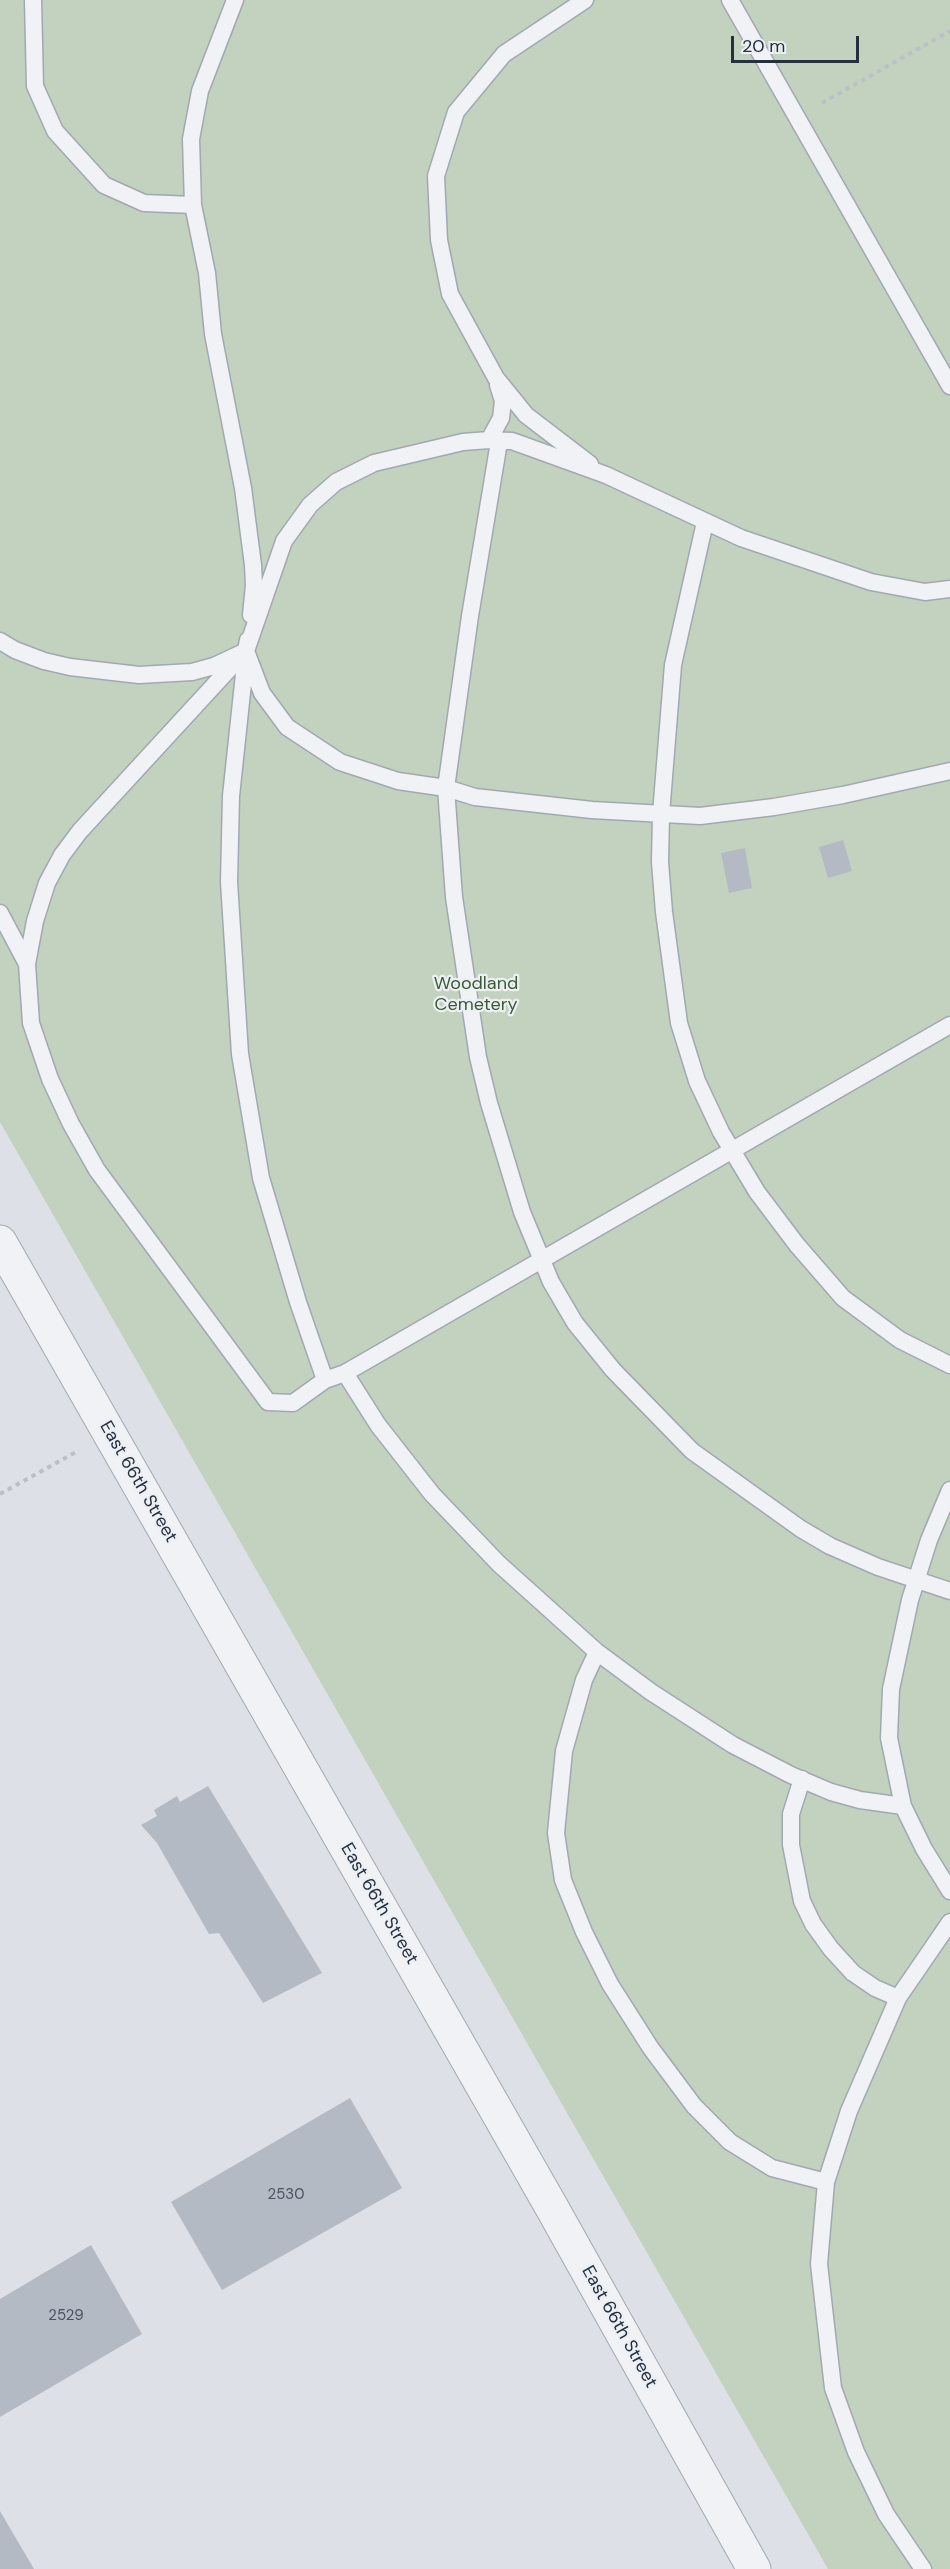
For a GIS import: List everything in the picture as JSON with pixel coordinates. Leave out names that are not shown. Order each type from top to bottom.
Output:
[{"type":"street","name":"East 66th Street","points":[[0,1242],[545,2195],[754,2569]]},
{"type":"lane","points":[[33,0],[35,86],[55,130],[104,185],[144,203],[193,205]]},
{"type":"lane","points":[[235,0],[200,92],[191,139],[193,205],[207,273],[213,334],[243,488],[254,585],[231,796],[229,882],[240,1054],[261,1178],[298,1302],[325,1380]]},
{"type":"lane","points":[[585,0],[504,54],[456,112],[436,176],[439,240],[450,294],[495,378],[504,401],[494,441],[446,788],[454,897],[478,1057],[489,1103],[522,1212],[541,1259],[562,1302],[613,1370],[692,1450],[801,1529],[878,1567],[950,1591]]},
{"type":"lane","points":[[730,0],[947,376]]},
{"type":"lane","points":[[495,378],[526,415],[606,475]]},
{"type":"lane","points":[[950,589],[925,592],[871,582],[741,538],[606,475],[512,441],[463,442],[374,463],[336,482],[310,505],[284,541],[246,651],[87,822],[62,855],[47,883],[27,964],[31,1023],[50,1079],[97,1170],[268,1402],[293,1402],[325,1380],[345,1373],[950,1025]]},
{"type":"lane","points":[[705,522],[673,665],[661,814],[660,862],[663,912],[679,1023],[698,1081],[731,1151],[757,1192],[797,1245],[843,1298],[900,1340],[950,1365]]},
{"type":"lane","points":[[248,537],[261,551],[269,550],[284,541]]},
{"type":"lane","points":[[0,641],[15,650],[44,661],[70,667],[139,675],[192,672],[214,666],[246,651]]},
{"type":"lane","points":[[246,651],[262,693],[287,727],[340,762],[398,780],[446,788],[475,797],[592,810],[700,816],[774,807],[843,795],[950,771]]},
{"type":"lane","points":[[0,913],[27,964]]},
{"type":"lane","points":[[345,1373],[378,1425],[439,1501],[499,1564],[597,1652],[651,1692],[733,1745],[831,1792],[860,1800],[903,1806]]},
{"type":"lane","points":[[950,1490],[909,1600],[891,1689],[889,1738],[903,1806],[924,1849],[950,1891]]},
{"type":"lane","points":[[597,1652],[584,1680],[564,1751],[556,1833],[563,1880],[584,1932],[615,1993],[650,2047],[694,2106],[730,2142],[772,2168],[826,2182]]},
{"type":"lane","points":[[802,1779],[791,1814],[791,1845],[802,1901],[813,1924],[831,1949],[853,1973],[875,1988],[898,1998]]},
{"type":"lane","points":[[923,2569],[886,2514],[856,2452],[833,2388],[819,2264],[826,2182],[849,2111],[898,1998],[950,1922]]},
{"type":"path","points":[[819,105],[950,31]]},
{"type":"path","points":[[0,1494],[78,1451]]},
{"type":"green space","name":"Woodland Cemetery","points":[[0,0],[950,0],[950,2569],[828,2569],[0,1122]]},
{"type":"building","points":[[843,840],[852,871],[828,878],[819,847]]},
{"type":"building","points":[[745,848],[752,888],[729,893],[721,853]]},
{"type":"building","points":[[208,1786],[322,1973],[263,2003],[219,1933],[209,1934],[157,1843],[141,1825],[157,1816],[154,1810],[177,1796],[180,1802]]},
{"type":"building","points":[[350,2098],[402,2188],[222,2290],[171,2202]]},
{"type":"building","points":[[91,2245],[142,2334],[0,2417],[0,2299]]},
{"type":"building","points":[[0,2511],[34,2569],[0,2569]]}]
